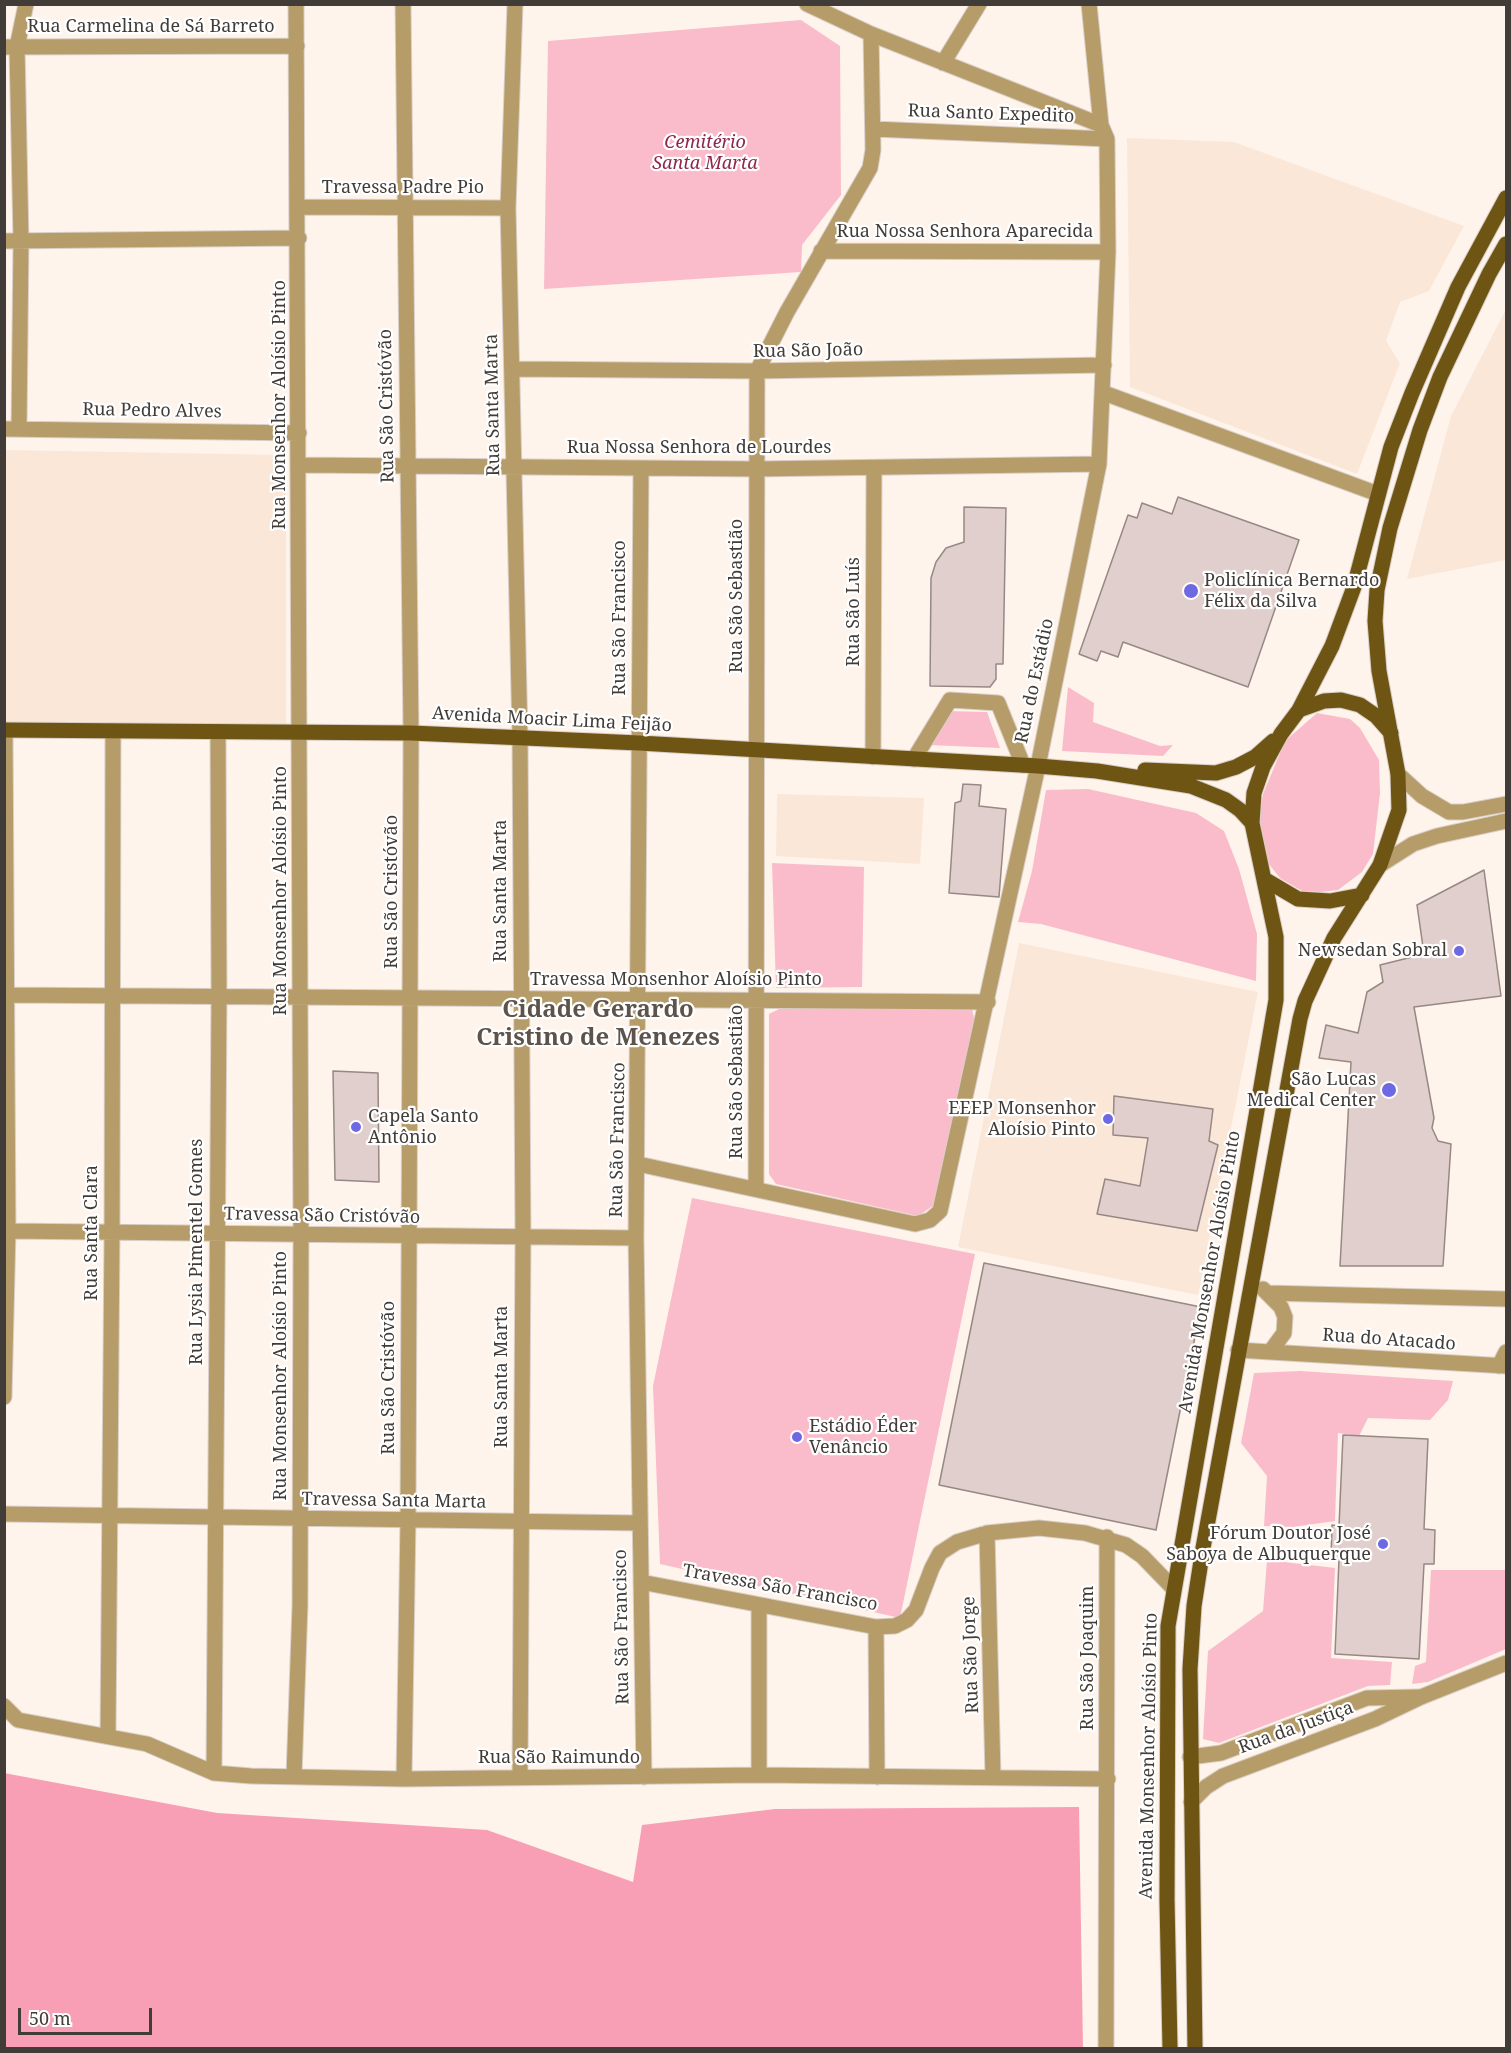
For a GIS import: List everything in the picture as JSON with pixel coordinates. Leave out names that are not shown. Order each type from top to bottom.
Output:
[{"type":"main road","name":"Avenida Monsenhor Aloísio Pinto","points":[[1170,2049],[1167,1659],[1173,1588],[1272,1031],[1278,962],[1271,906],[1252,823],[1254,793],[1263,767],[1281,734],[1299,710],[1342,620],[1354,587],[1391,447],[1434,339],[1467,269],[1506,198]]},
{"type":"main road","points":[[1195,2049],[1190,1757],[1194,1606],[1238,1350],[1299,1019],[1334,938],[1380,865],[1399,810],[1398,774],[1393,735],[1379,671],[1375,621],[1377,590],[1390,528],[1420,430],[1440,377],[1489,274],[1506,244]]},
{"type":"main road","points":[[1299,710],[1324,701],[1341,700],[1360,705],[1376,716],[1393,735]]},
{"type":"main road","name":"Avenida Moacir Lima Feijão","points":[[5,730],[411,733],[520,737],[1097,771]]},
{"type":"main road","points":[[1097,771],[1216,773],[1236,768],[1255,757],[1281,734]]},
{"type":"main road","points":[[1097,771],[1191,786],[1212,793],[1240,810],[1252,823]]},
{"type":"main road","points":[[1264,879],[1298,899],[1330,901],[1362,895]]},
{"type":"street","points":[[12,428],[21,241],[11,47],[26,4]]},
{"type":"street","name":"Rua Monsenhor Aloísio Pinto","points":[[294,1776],[301,1518],[300,465],[296,4]]},
{"type":"street","name":"Rua São Cristóvão","points":[[403,4],[411,733],[410,1237],[404,1779]]},
{"type":"street","name":"Rua Santa Marta","points":[[515,4],[508,208],[520,737],[523,1237],[520,1777]]},
{"type":"street","points":[[807,4],[871,34],[1104,132]]},
{"type":"street","points":[[943,63],[979,4]]},
{"type":"street","name":"Rua do Estádio","points":[[756,1188],[915,1224],[930,1220],[940,1211],[988,1002],[1031,766],[1099,464],[1104,393],[1108,252],[1104,132],[1089,4]]},
{"type":"street","name":"Rua São Sebastião","points":[[756,1188],[757,371],[821,250],[870,168],[873,129],[871,34]]},
{"type":"street","name":"Rua Carmelina de Sá Barreto","points":[[11,47],[297,46]]},
{"type":"street","name":"Rua Santo Expedito","points":[[873,129],[1104,132]]},
{"type":"street","name":"Travessa Padre Pio","points":[[298,207],[508,208]]},
{"type":"street","points":[[4,241],[298,238]]},
{"type":"street","name":"Rua Nossa Senhora Aparecida","points":[[821,250],[1108,252]]},
{"type":"street","name":"Rua São João","points":[[513,369],[757,371],[1104,365]]},
{"type":"street","points":[[1104,393],[1378,494]]},
{"type":"street","name":"Rua Pedro Alves","points":[[12,428],[299,433]]},
{"type":"street","name":"Rua Nossa Senhora de Lourdes","points":[[300,465],[756,469],[1099,464]]},
{"type":"street","name":"Rua São Francisco","points":[[641,468],[636,1238],[644,1777]]},
{"type":"street","name":"Rua São Luís","points":[[873,757],[874,468]]},
{"type":"street","points":[[914,759],[950,700],[998,703],[1031,766]]},
{"type":"street","points":[[4,1397],[8,1231],[5,730]]},
{"type":"street","name":"Rua Santa Clara","points":[[108,1736],[113,731]]},
{"type":"street","name":"Rua Lysia Pimentel Gomes","points":[[214,1773],[219,995],[218,732]]},
{"type":"street","points":[[1398,774],[1422,796],[1449,812],[1463,812],[1506,804]]},
{"type":"street","points":[[1380,865],[1400,851],[1421,841],[1506,821]]},
{"type":"street","name":"Travessa Monsenhor Aloísio Pinto","points":[[5,995],[520,999],[757,998],[988,1002]]},
{"type":"street","points":[[638,1164],[756,1188]]},
{"type":"street","name":"Travessa São Cristóvão","points":[[8,1231],[636,1238]]},
{"type":"street","points":[[1251,1280],[1268,1293],[1281,1308],[1285,1325],[1281,1340],[1270,1352]]},
{"type":"street","points":[[1268,1293],[1506,1299]]},
{"type":"street","name":"Rua do Atacado","points":[[1238,1350],[1503,1366]]},
{"type":"street","points":[[1503,1366],[1506,1352]]},
{"type":"street","name":"Travessa Santa Marta","points":[[4,1514],[408,1519],[521,1524],[639,1523]]},
{"type":"street","points":[[987,1533],[1039,1528],[1107,1538],[1142,1556],[1173,1588]]},
{"type":"street","name":"Travessa São Francisco","points":[[641,1582],[876,1627],[895,1626],[907,1620],[916,1610],[940,1553],[957,1542],[987,1533]]},
{"type":"street","name":"Rua São Jorge","points":[[987,1533],[993,1777]]},
{"type":"street","name":"Rua São Joaquim","points":[[1106,2049],[1107,1538]]},
{"type":"street","points":[[759,1605],[759,1775]]},
{"type":"street","points":[[876,1627],[877,1777]]},
{"type":"street","name":"Rua da Justiça","points":[[1191,1802],[1206,1787],[1223,1776],[1375,1719],[1421,1697],[1506,1663]]},
{"type":"street","name":"Rua da Justiça","points":[[1190,1757],[1221,1753],[1367,1698],[1421,1697]]},
{"type":"street","name":"Rua São Raimundo","points":[[4,1706],[18,1720],[162,1748],[214,1773],[404,1779],[759,1775],[1108,1779]]},
{"type":"shaded area","points":[[1127,138],[1234,142],[1464,226],[1429,291],[1400,302],[1386,341],[1400,363],[1357,474],[1130,387]]},
{"type":"shaded area","points":[[1506,309],[1506,560],[1407,579],[1451,416]]},
{"type":"shaded area","points":[[5,450],[286,455],[286,725],[5,723]]},
{"type":"shaded area","points":[[777,794],[924,798],[920,864],[776,856]]},
{"type":"shaded area","name":"EEEP Monsenhor Aloísio Pinto","points":[[1019,943],[1258,992],[1198,1295],[958,1247]]},
{"type":"shaded area","points":[[4,1773],[217,1813],[487,1830],[633,1882],[642,1825],[775,1809],[1079,1807],[1083,2048],[5,2048]]},
{"type":"green space","name":"Cemitério Santa Marta","points":[[801,20],[840,46],[841,195],[802,245],[801,272],[544,289],[548,41]]},
{"type":"green space","points":[[1068,687],[1094,703],[1093,722],[1160,746],[1173,745],[1163,756],[1062,751]]},
{"type":"green space","points":[[947,711],[987,712],[1000,748],[928,745]]},
{"type":"green space","points":[[1317,713],[1350,719],[1360,728],[1379,760],[1380,793],[1373,854],[1362,872],[1338,890],[1320,892],[1302,891],[1280,878],[1268,863],[1259,820],[1263,794],[1285,741]]},
{"type":"green space","points":[[1088,789],[1196,813],[1224,831],[1239,869],[1257,934],[1256,981],[1041,924],[1018,922],[1032,871],[1046,790]]},
{"type":"green space","points":[[772,863],[864,867],[862,987],[776,988]]},
{"type":"green space","points":[[779,1009],[972,1009],[975,1022],[937,1203],[918,1216],[776,1184],[769,1174],[769,1014]]},
{"type":"green space","name":"Estádio Éder Venâncio","points":[[692,1198],[975,1254],[900,1618],[660,1564],[653,1386]]},
{"type":"green space","points":[[1300,1371],[1453,1381],[1448,1400],[1430,1420],[1368,1418],[1359,1436],[1338,1433],[1335,1521],[1293,1527],[1264,1526],[1267,1476],[1241,1443],[1254,1373]]},
{"type":"green space","points":[[1267,1560],[1335,1568],[1331,1658],[1392,1662],[1390,1685],[1368,1686],[1219,1743],[1203,1739],[1208,1651],[1263,1611]]},
{"type":"green space","points":[[1431,1570],[1506,1570],[1506,1649],[1428,1682],[1412,1684],[1415,1666],[1426,1662]]},
{"type":"building","name":"Policlínica Bernardo Félix da Silva","points":[[1178,497],[1299,540],[1248,687],[1123,642],[1118,657],[1101,651],[1097,661],[1079,654],[1128,515],[1137,518],[1142,503],[1172,514]]},
{"type":"building","points":[[964,507],[1006,508],[1003,664],[996,664],[996,679],[990,687],[930,686],[931,578],[936,562],[946,548],[964,542]]},
{"type":"building","points":[[963,784],[981,785],[979,806],[1006,809],[999,897],[949,893],[955,803],[961,801]]},
{"type":"building","name":"São Lucas Medical Center","points":[[1484,870],[1501,996],[1414,1007],[1434,1118],[1432,1128],[1438,1141],[1451,1144],[1443,1266],[1340,1266],[1351,1062],[1319,1058],[1326,1025],[1358,1033],[1367,992],[1383,982],[1380,965],[1424,954],[1417,905]]},
{"type":"building","name":"Capela Santo Antônio","points":[[333,1071],[378,1073],[379,1182],[335,1180]]},
{"type":"building","points":[[1114,1096],[1213,1109],[1209,1141],[1218,1145],[1197,1231],[1097,1214],[1105,1179],[1140,1186],[1148,1138],[1113,1135]]},
{"type":"building","points":[[984,1263],[1201,1307],[1156,1530],[939,1485]]},
{"type":"building","name":"Fórum Doutor José Saboya de Albuquerque","points":[[1343,1435],[1428,1439],[1424,1529],[1435,1530],[1434,1564],[1424,1564],[1419,1659],[1335,1654],[1339,1559],[1331,1559],[1332,1525],[1339,1526]]},
{"type":"place","name":"Policlínica Bernardo Félix da Silva","points":[[1191,591]]},
{"type":"place","name":"Newsedan Sobral","points":[[1459,951]]},
{"type":"place","name":"São Lucas Medical Center","points":[[1389,1090]]},
{"type":"place","name":"EEEP Monsenhor Aloísio Pinto","points":[[1108,1119]]},
{"type":"place","name":"Capela Santo Antônio","points":[[356,1127]]},
{"type":"place","name":"Estádio Éder Venâncio","points":[[797,1437]]},
{"type":"place","name":"Fórum Doutor José Saboya de Albuquerque","points":[[1383,1544]]},
{"type":"district","name":"Cidade Gerardo Cristino de Menezes","points":[[598,1024]]}]
